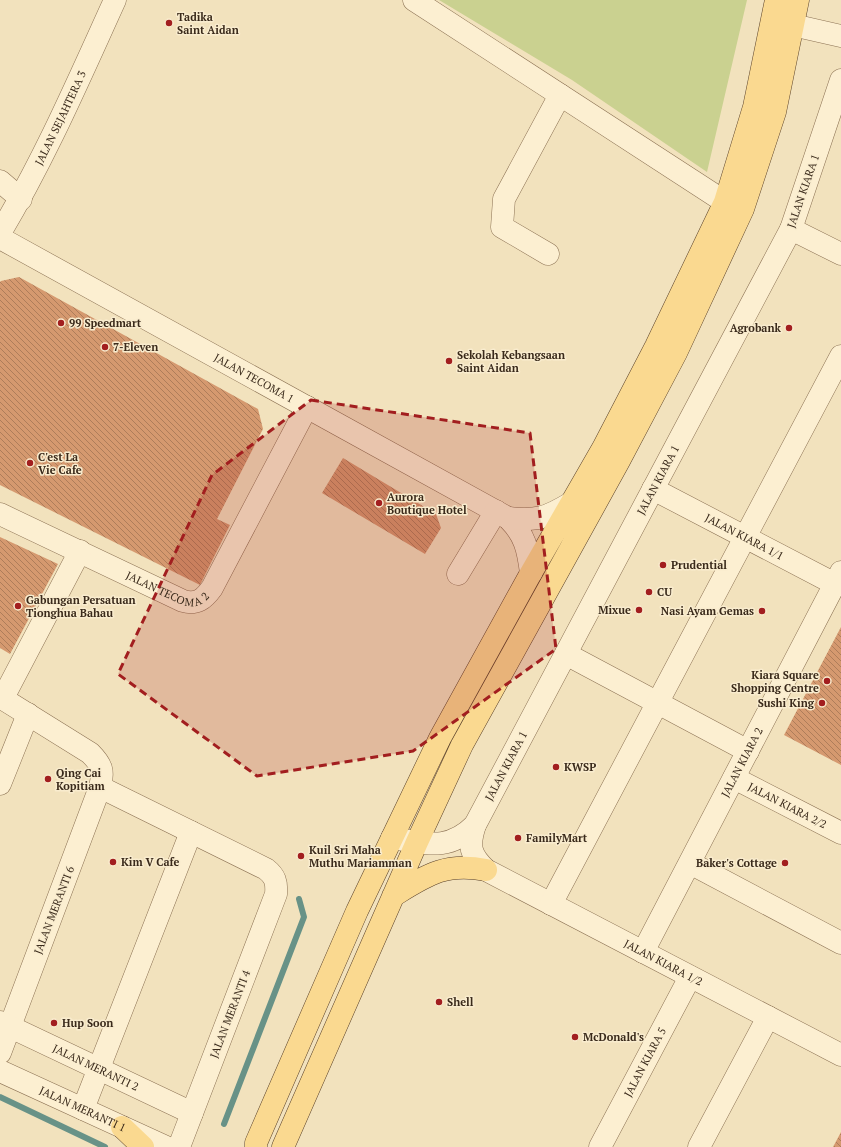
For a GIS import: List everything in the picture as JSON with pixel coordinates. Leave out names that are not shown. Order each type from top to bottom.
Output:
[{"type":"main road","points":[[283,1147],[417,842],[462,745],[620,461],[669,367],[734,206],[775,112],[798,0]]},
{"type":"main road","points":[[253,1146],[357,911],[440,738],[531,573],[603,448],[656,346],[734,206],[774,10]]},
{"type":"main road","points":[[393,896],[420,878],[438,871],[469,867],[486,870]]},
{"type":"main road","points":[[122,1127],[143,1147]]},
{"type":"street","name":"JALAN SEJAHTERA 3","points":[[0,233],[41,160],[115,0]]},
{"type":"street","points":[[414,0],[734,206]]},
{"type":"street","points":[[774,10],[792,25],[841,36]]},
{"type":"street","name":"JALAN KIARA 1","points":[[486,870],[473,854],[471,845],[475,825],[791,229],[841,80]]},
{"type":"street","points":[[548,254],[502,227],[504,199],[560,95]]},
{"type":"street","points":[[0,181],[20,198]]},
{"type":"street","points":[[791,229],[841,254]]},
{"type":"street","name":"JALAN TECOMA 1","points":[[0,238],[502,514]]},
{"type":"street","points":[[551,904],[841,356]]},
{"type":"street","name":"JALAN TECOMA 2","points":[[0,514],[183,601],[195,603],[207,596],[212,588],[307,407]]},
{"type":"street","name":"JALAN KIARA 1/1","points":[[653,489],[745,537],[838,578]]},
{"type":"street","points":[[502,514],[526,520],[538,519],[551,515],[571,503]]},
{"type":"street","points":[[502,514],[518,528],[524,539],[529,554],[531,573]]},
{"type":"street","points":[[458,574],[502,514]]},
{"type":"street","points":[[80,551],[1,698],[90,753],[97,759],[101,777],[191,832],[83,1110]]},
{"type":"street","name":"JALAN KIARA 2","points":[[644,952],[838,578]]},
{"type":"street","points":[[566,654],[748,751]]},
{"type":"street","points":[[0,784],[28,714]]},
{"type":"street","name":"JALAN MERANTI 6","points":[[0,1053],[5,1024],[101,777]]},
{"type":"street","name":"JALAN KIARA 2/2","points":[[734,778],[841,833]]},
{"type":"street","points":[[392,838],[442,844],[454,841],[466,835],[475,825]]},
{"type":"street","name":"JALAN MERANTI 4","points":[[179,1147],[276,894],[276,881],[272,874],[266,869],[191,832]]},
{"type":"street","points":[[690,863],[841,943]]},
{"type":"street","name":"JALAN KIARA 1/2","points":[[486,870],[841,1055]]},
{"type":"street","name":"JALAN KIARA 5","points":[[600,1147],[690,977]]},
{"type":"street","points":[[699,1147],[768,1017]]},
{"type":"street","name":"JALAN MERANTI 2","points":[[5,1024],[192,1114]]},
{"type":"street","name":"JALAN MERANTI 1","points":[[0,1071],[166,1147]]},
{"type":"highlighted area","points":[[311,400],[530,433],[556,649],[413,751],[257,776],[118,674],[212,475]]},
{"type":"green space","points":[[439,0],[747,0],[707,172],[572,80]]},
{"type":"building","points":[[19,277],[258,409],[263,429],[217,519],[230,525],[200,585],[0,485],[0,282]]},
{"type":"building","name":"Aurora Boutique Hotel","points":[[343,458],[436,514],[441,528],[425,554],[322,493]]},
{"type":"building","name":"Gabungan Persatuan Tionghua Bahau","points":[[0,537],[58,564],[10,654],[0,648]]},
{"type":"building","name":"Kiara Square Shopping Centre","points":[[841,627],[841,765],[784,735]]},
{"type":"building","points":[[841,1132],[841,1147],[833,1147]]},
{"type":"waterway","points":[[224,1124],[304,917],[299,899]]},
{"type":"waterway","points":[[0,1097],[105,1147]]},
{"type":"place","name":"Tadika Saint Aidan","points":[[169,23]]},
{"type":"place","name":"99 Speedmart","points":[[61,323]]},
{"type":"place","name":"Agrobank","points":[[789,328]]},
{"type":"place","name":"7-Eleven","points":[[105,347]]},
{"type":"place","name":"Sekolah Kebangsaan Saint Aidan","points":[[449,361]]},
{"type":"place","name":"C'est La Vie Cafe","points":[[30,463]]},
{"type":"place","name":"Aurora Boutique Hotel","points":[[379,503]]},
{"type":"place","name":"Prudential","points":[[663,565]]},
{"type":"place","name":"CU","points":[[649,592]]},
{"type":"place","name":"Gabungan Persatuan Tionghua Bahau","points":[[18,606]]},
{"type":"place","name":"Mixue","points":[[639,610]]},
{"type":"place","name":"Nasi Ayam Gemas","points":[[762,611]]},
{"type":"place","name":"Kiara Square Shopping Centre","points":[[827,681]]},
{"type":"place","name":"Sushi King","points":[[822,703]]},
{"type":"place","name":"KWSP","points":[[556,767]]},
{"type":"place","name":"Qing Cai Kopitiam","points":[[48,779]]},
{"type":"place","name":"FamilyMart","points":[[518,838]]},
{"type":"place","name":"Kuil Sri Maha Muthu Mariamman","points":[[301,856]]},
{"type":"place","name":"Kim V Cafe","points":[[113,862]]},
{"type":"place","name":"Baker's Cottage","points":[[785,863]]},
{"type":"place","name":"Shell","points":[[439,1002]]},
{"type":"place","name":"Hup Soon","points":[[54,1023]]},
{"type":"place","name":"McDonald's","points":[[575,1037]]}]
